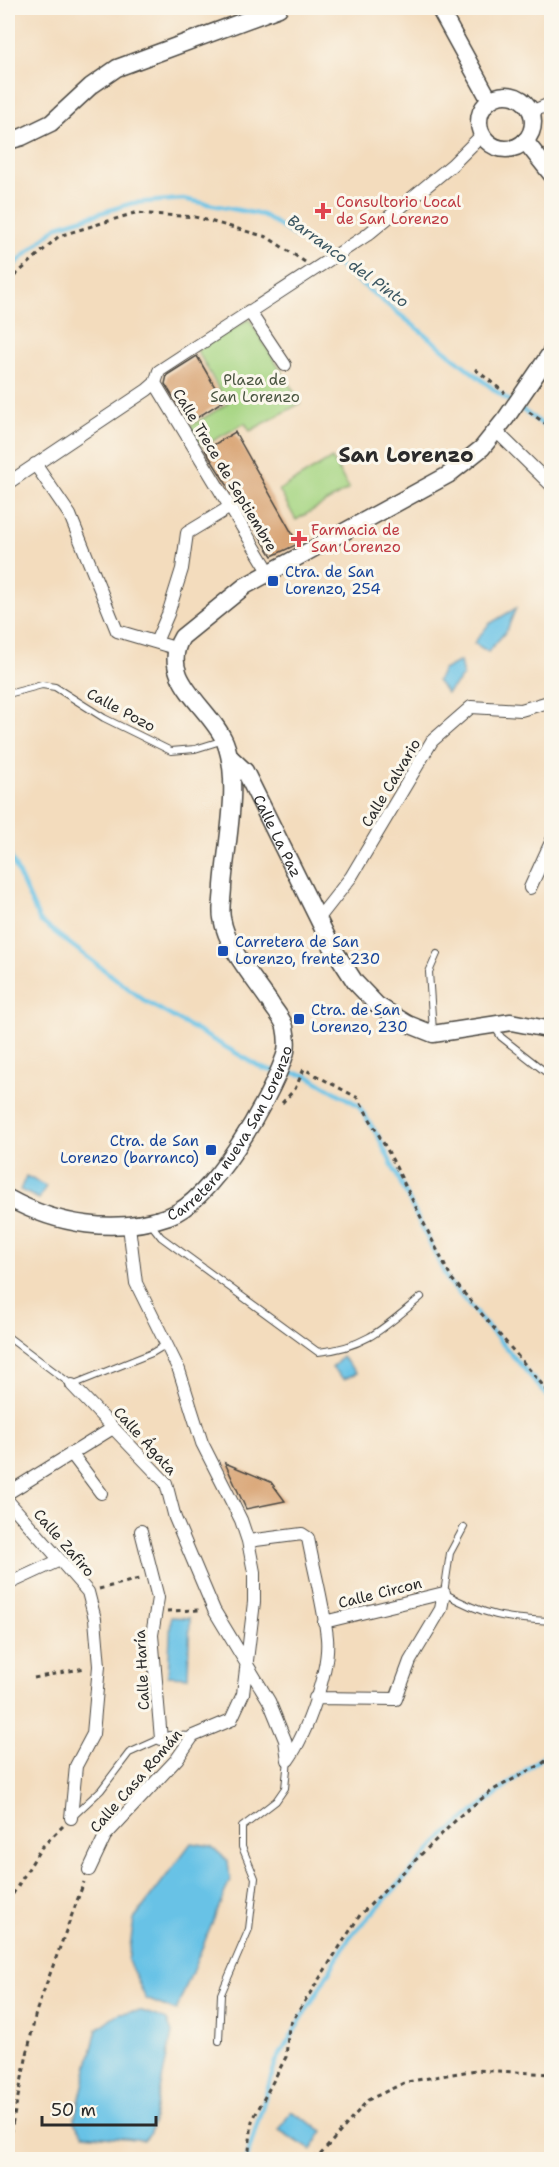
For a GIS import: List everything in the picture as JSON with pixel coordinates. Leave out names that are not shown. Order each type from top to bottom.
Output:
[{"type":"street","points":[[8,141],[51,123],[91,86],[117,68],[248,13],[279,8]]},
{"type":"street","points":[[440,8],[489,99]]},
{"type":"street","points":[[500,95],[511,95],[526,104],[531,112],[532,122],[525,141],[516,147],[497,147],[482,135],[479,118],[489,99],[500,95]]},
{"type":"street","points":[[531,112],[552,103]]},
{"type":"street","points":[[8,483],[155,383],[159,371],[367,235],[452,165],[482,135]]},
{"type":"street","points":[[525,141],[552,175]]},
{"type":"street","points":[[249,311],[285,365]]},
{"type":"street","points":[[35,464],[70,515],[117,631],[175,648],[182,637],[244,586],[448,475],[482,448],[552,351]]},
{"type":"street","name":"Calle Trece de Septiembre","points":[[155,383],[270,573]]},
{"type":"street","points":[[496,431],[552,486]]},
{"type":"street","points":[[156,642],[168,614],[182,569],[187,533],[230,507]]},
{"type":"street","name":"Carretera nueva San Lorenzo","points":[[8,1198],[80,1225],[129,1226],[150,1223],[180,1212],[200,1196],[254,1121],[285,1057],[287,1041],[284,1024],[228,939],[222,916],[232,780],[230,757],[225,740],[182,682],[176,667],[175,648]]},
{"type":"street","name":"Calle Calvario","points":[[318,919],[351,877],[432,741],[471,707],[521,710],[552,701]]},
{"type":"street","name":"Calle La Paz","points":[[230,757],[244,771],[318,919],[355,982],[376,1005],[408,1024],[433,1034]]},
{"type":"street","points":[[530,888],[552,840]]},
{"type":"street","points":[[433,1034],[511,1022],[552,1030]]},
{"type":"street","name":"Calle Casa Román","points":[[89,1870],[105,1836],[177,1759],[193,1736],[231,1720],[243,1694],[254,1602],[254,1572],[248,1541],[241,1520],[202,1443],[179,1370],[136,1283],[129,1226]]},
{"type":"street","name":"Calle Ágata","points":[[72,1385],[166,1483],[175,1518],[214,1610],[247,1663]]},
{"type":"street","points":[[8,1494],[113,1428]]},
{"type":"street","points":[[71,1453],[101,1493]]},
{"type":"street","name":"Calle Zafiro","points":[[8,1501],[88,1592],[95,1619],[99,1666],[93,1734],[76,1766],[70,1818]]},
{"type":"street","name":"Calle Haría","points":[[141,1531],[158,1598],[152,1635],[161,1739]]},
{"type":"street","points":[[248,1541],[302,1534],[308,1538],[324,1622],[327,1640],[325,1662],[315,1698],[297,1746],[288,1760]]},
{"type":"street","points":[[8,1584],[60,1560]]},
{"type":"street","points":[[315,1698],[396,1699],[410,1661],[441,1609],[444,1593]]},
{"type":"street","name":"Calle Circon","points":[[324,1622],[444,1593]]},
{"type":"street","points":[[247,1663],[269,1701],[285,1740],[288,1760]]},
{"type":"lane","name":"Calle Pozo","points":[[8,693],[42,685],[55,687],[104,718],[171,751],[195,749],[225,740]]},
{"type":"lane","points":[[433,1034],[429,972],[437,954]]},
{"type":"lane","points":[[494,1025],[501,1037],[552,1077]]},
{"type":"lane","points":[[150,1223],[161,1237],[318,1352],[344,1350],[378,1333],[421,1297]]},
{"type":"lane","name":"Calle Ágata","points":[[8,1337],[72,1385]]},
{"type":"lane","points":[[72,1385],[152,1353],[167,1344]]},
{"type":"lane","points":[[464,1527],[450,1553],[444,1593],[476,1611],[515,1619],[552,1621]]},
{"type":"lane","points":[[70,1818],[102,1790],[129,1753],[169,1735],[193,1736]]},
{"type":"lane","points":[[219,2041],[221,1994],[249,1929],[255,1878],[243,1847],[242,1827],[276,1801],[285,1788],[288,1760]]},
{"type":"path","points":[[8,282],[59,236],[135,213],[195,217],[267,237],[314,268]]},
{"type":"path","points":[[304,1069],[358,1098],[389,1153],[451,1278],[552,1396]]},
{"type":"path","points":[[88,1592],[152,1575]]},
{"type":"path","points":[[156,1612],[214,1610]]},
{"type":"path","points":[[34,1678],[99,1666]]},
{"type":"path","points":[[248,2160],[252,2121],[286,2057],[289,2026],[360,1915],[462,1814],[493,1790],[542,1764],[552,1755]]},
{"type":"path","points":[[8,1902],[41,1848],[70,1818]]},
{"type":"path","points":[[8,2160],[8,2144],[36,2012],[89,1870]]},
{"type":"path","points":[[303,2160],[320,2155],[368,2100],[406,2082],[476,2070],[552,2074]]},
{"type":"green space","name":"Plaza de San Lorenzo","points":[[249,319],[301,403],[250,431],[245,423],[202,447],[190,426],[227,404],[197,350]]},
{"type":"green space","points":[[332,458],[349,489],[296,520],[279,490]]},
{"type":"water","points":[[516,608],[507,630],[488,652],[474,643],[489,624]]},
{"type":"water","points":[[460,661],[463,676],[447,693],[437,681],[443,670]]},
{"type":"water","points":[[26,1176],[46,1186],[39,1199],[20,1190]]},
{"type":"water","points":[[342,1357],[357,1373],[344,1379],[332,1368]]},
{"type":"water","points":[[171,1617],[190,1618],[188,1677],[168,1676]]},
{"type":"water","points":[[191,1843],[211,1846],[228,1861],[230,1880],[176,2011],[146,1999],[128,1961],[134,1919]]},
{"type":"water","points":[[142,2011],[167,2020],[172,2033],[151,2132],[144,2140],[84,2134],[74,2122],[97,2029],[120,2013]]},
{"type":"water","points":[[291,2111],[323,2131],[311,2150],[279,2130]]},
{"type":"water","points":[[74,2151],[113,2159],[74,2159]]},
{"type":"building","points":[[197,356],[223,401],[189,423],[165,384],[167,375]]},
{"type":"building","points":[[235,432],[298,544],[272,556],[205,450]]},
{"type":"building","points":[[225,1463],[271,1482],[285,1501],[246,1509]]},
{"type":"waterway","name":"Barranco del Pinto","points":[[8,270],[58,226],[133,203],[183,199],[263,215],[329,258],[497,392],[552,431]]},
{"type":"waterway","points":[[8,851],[40,921],[145,1001],[264,1069],[306,1075],[358,1105],[378,1136],[448,1281],[552,1401]]},
{"type":"waterway","points":[[246,2160],[276,2062],[349,1938],[443,1837],[552,1749]]},
{"type":"place","name":"Consultorio Local de San Lorenzo","points":[[323,211]]},
{"type":"place","name":"Farmacia de San Lorenzo","points":[[299,539]]},
{"type":"place","name":"Ctra. de San Lorenzo, 254","points":[[273,581]]},
{"type":"place","name":"Carretera de San Lorenzo, frente 230","points":[[223,951]]},
{"type":"place","name":"Ctra. de San Lorenzo, 230","points":[[299,1019]]},
{"type":"place","name":"Ctra. de San Lorenzo (barranco)","points":[[211,1150]]},
{"type":"district","name":"San Lorenzo","points":[[406,455]]}]
